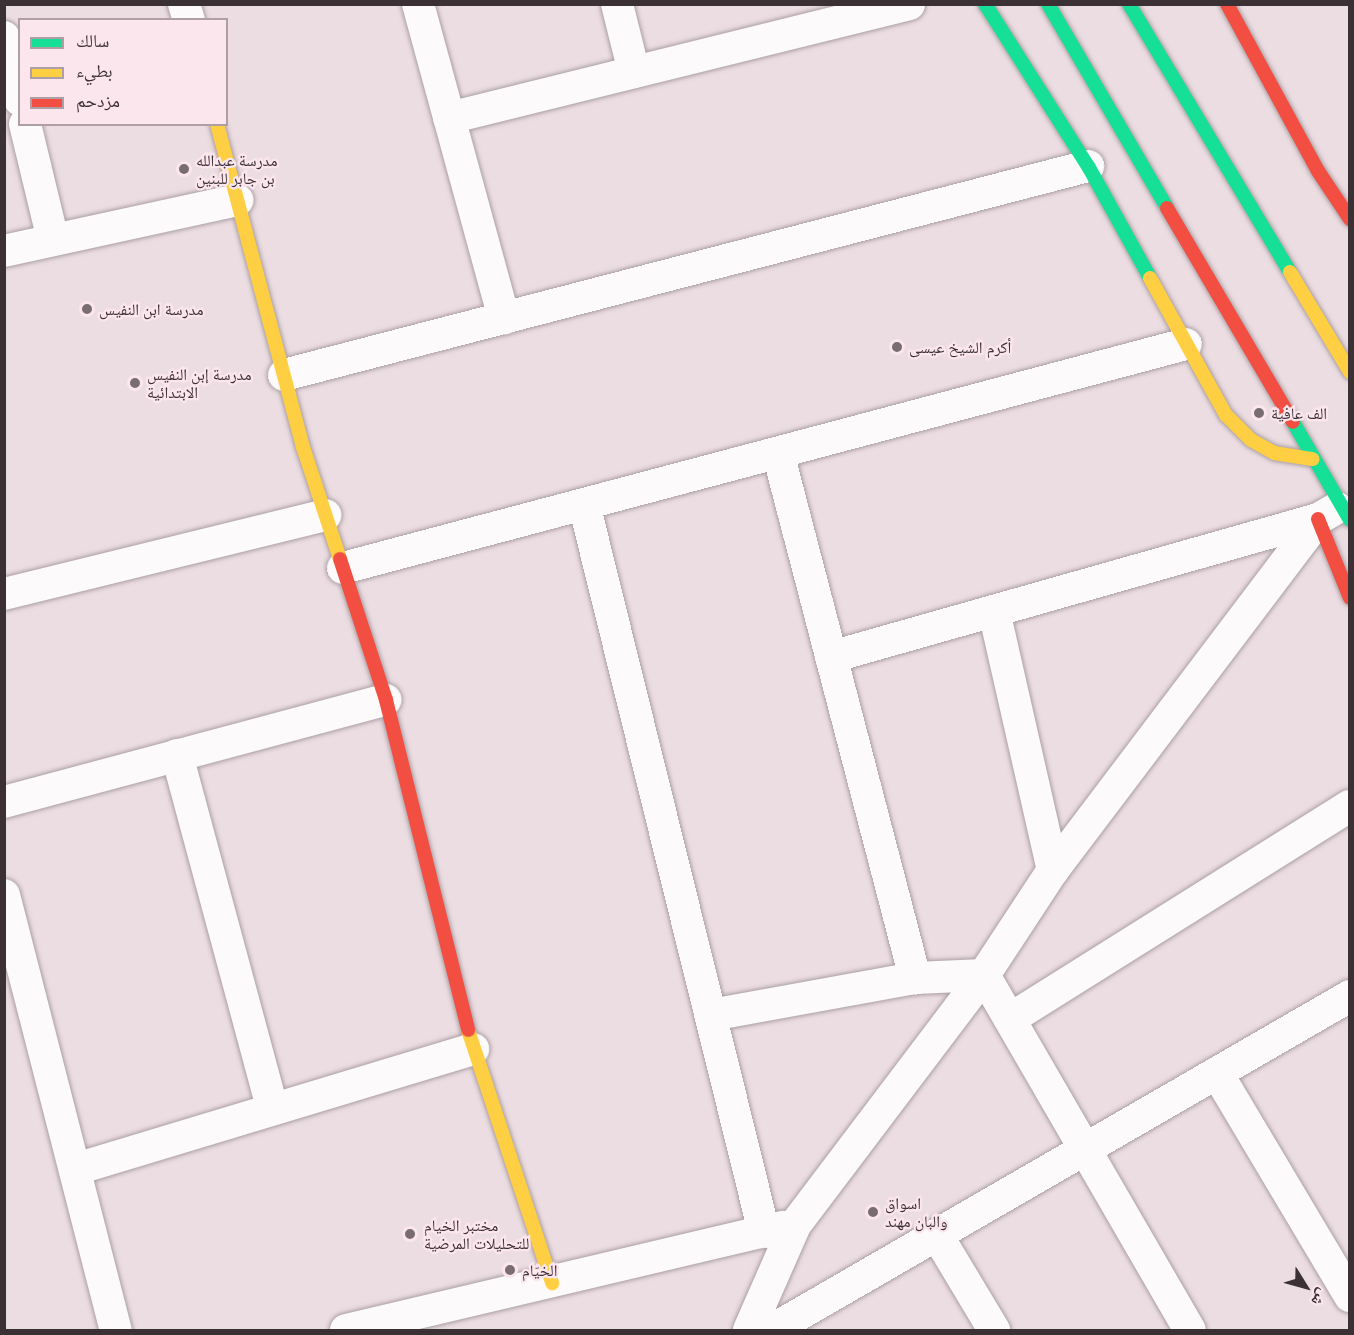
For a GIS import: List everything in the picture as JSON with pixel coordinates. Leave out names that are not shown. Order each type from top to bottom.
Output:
[{"type":"main road","points":[[986,4],[1088,166],[1226,415],[1251,440],[1274,453],[1313,459]]},
{"type":"main road","points":[[1129,4],[1350,372]]},
{"type":"main road","points":[[1227,4],[1318,171],[1350,219]]},
{"type":"main road","points":[[1053,6],[1313,459],[1336,515],[1350,598]]},
{"type":"main road","points":[[218,126],[284,375],[325,514],[386,700],[473,1049],[552,1283]]},
{"type":"street","points":[[418,4],[504,318]]},
{"type":"street","points":[[617,4],[634,72]]},
{"type":"street","points":[[449,118],[634,72],[820,15],[909,4]]},
{"type":"street","points":[[4,37],[18,92]]},
{"type":"street","points":[[25,126],[53,240]]},
{"type":"street","points":[[284,375],[1088,166]]},
{"type":"street","points":[[4,251],[237,200]]},
{"type":"street","points":[[343,568],[1186,344]]},
{"type":"street","points":[[778,453],[915,978]]},
{"type":"street","points":[[584,504],[764,1232]]},
{"type":"street","points":[[4,594],[325,514]]},
{"type":"street","points":[[831,657],[1336,515]]},
{"type":"street","points":[[749,1330],[795,1225],[984,975],[1053,870],[1336,515]]},
{"type":"street","points":[[994,611],[1053,870]]},
{"type":"street","points":[[4,802],[386,700]]},
{"type":"street","points":[[177,755],[272,1108]]},
{"type":"street","points":[[1010,1019],[1350,806]]},
{"type":"street","points":[[4,895],[116,1330]]},
{"type":"street","points":[[711,1015],[915,978],[984,975]]},
{"type":"street","points":[[984,975],[1087,1148],[1190,1330]]},
{"type":"street","points":[[772,1330],[1350,996]]},
{"type":"street","points":[[76,1169],[473,1049]]},
{"type":"street","points":[[1217,1073],[1350,1296]]},
{"type":"street","points":[[346,1330],[795,1225]]},
{"type":"street","points":[[937,1235],[994,1330]]},
{"type":"traffic: fast","points":[[985,4],[1088,166],[1150,278]]},
{"type":"traffic: fast","points":[[1048,4],[1167,208]]},
{"type":"traffic: fast","points":[[1129,4],[1290,272]]},
{"type":"traffic: fast","points":[[1293,422],[1350,520]]},
{"type":"traffic: slow","points":[[218,126],[303,447],[340,559]]},
{"type":"traffic: slow","points":[[1290,272],[1350,372]]},
{"type":"traffic: slow","points":[[1150,278],[1226,415],[1251,440],[1274,453],[1313,459]]},
{"type":"traffic: slow","points":[[468,1030],[552,1283]]},
{"type":"traffic: jam","points":[[1227,4],[1318,171],[1350,219]]},
{"type":"traffic: jam","points":[[1167,208],[1293,422]]},
{"type":"traffic: jam","points":[[1318,519],[1350,598]]},
{"type":"traffic: jam","points":[[340,559],[386,700],[468,1030]]},
{"type":"place","name":"مدرسة عبدالله بن جابر للبنين","points":[[184,169]]},
{"type":"place","name":"مدرسة ابن النفيس","points":[[87,309]]},
{"type":"place","name":"أكرم الشيخ عيسى","points":[[897,347]]},
{"type":"place","name":"مدرسة إبن النفيس الابتدائية","points":[[135,383]]},
{"type":"place","name":"الف عافية","points":[[1259,413]]},
{"type":"place","name":"اسواق والبان مهند","points":[[873,1212]]},
{"type":"place","name":"مختبر الخيام للتحليلات المرضية","points":[[410,1234]]},
{"type":"place","name":"الخيّام","points":[[510,1270]]}]
